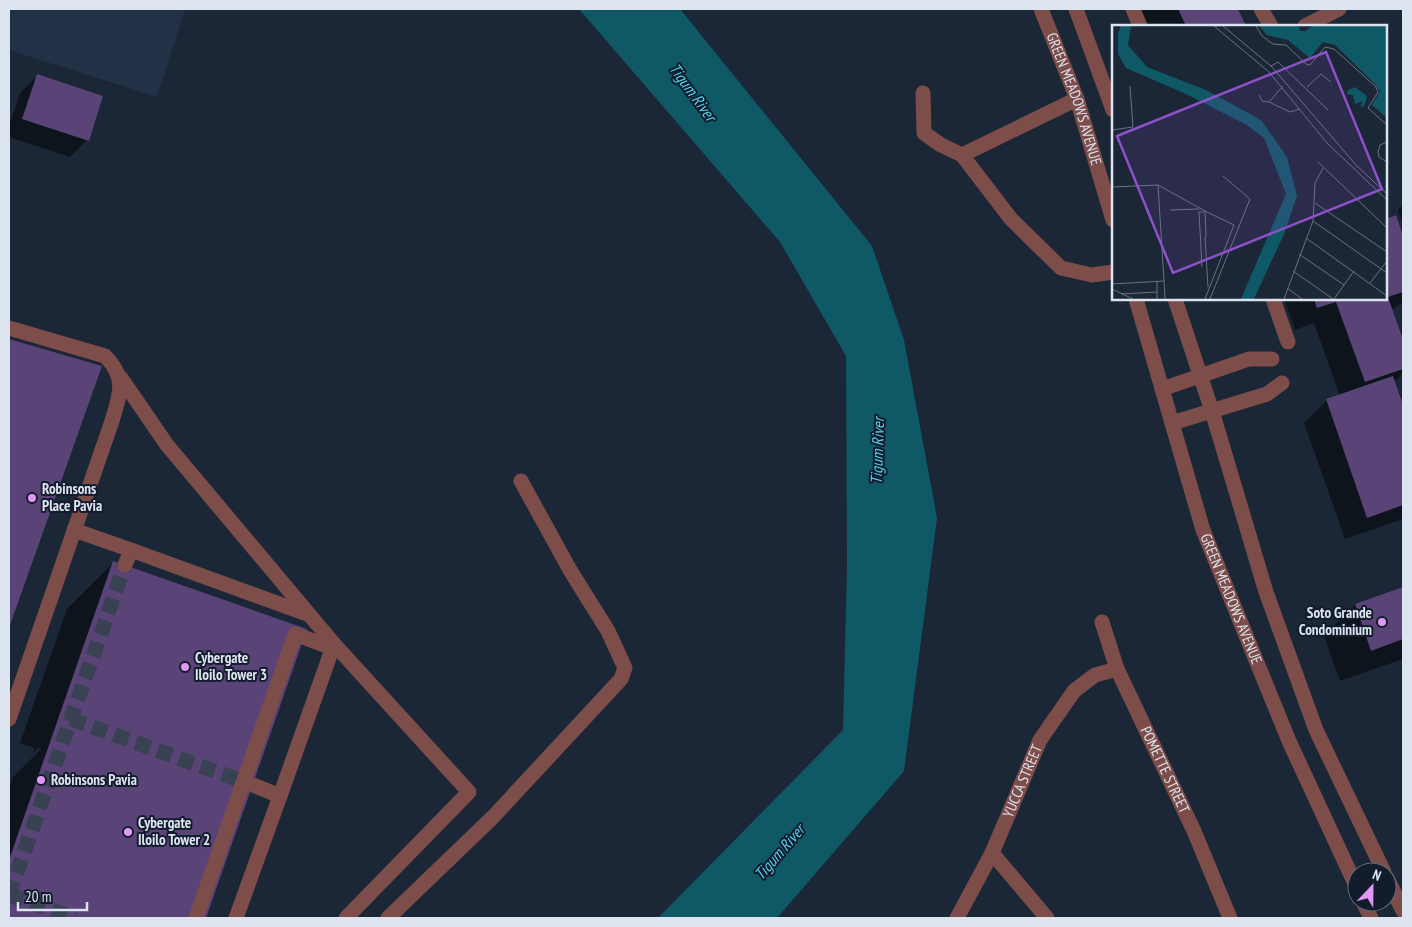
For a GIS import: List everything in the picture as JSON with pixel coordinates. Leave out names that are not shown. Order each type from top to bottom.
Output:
[{"type":"street","name":"GREEN MEADOWS AVENUE","points":[[1041,9],[1077,99],[1112,217]]},
{"type":"street","points":[[1076,9],[1112,107]]},
{"type":"street","points":[[1133,9],[1140,25]]},
{"type":"street","points":[[1261,9],[1270,25]]},
{"type":"street","points":[[1307,25],[1339,9]]},
{"type":"street","points":[[923,93],[924,133],[941,145],[962,155],[1011,219],[1061,268],[1092,275],[1112,272]]},
{"type":"street","points":[[962,155],[1077,99]]},
{"type":"street","name":"GREEN MEADOWS AVENUE","points":[[1136,300],[1204,530],[1289,741],[1347,866]]},
{"type":"street","points":[[1175,300],[1212,411],[1266,592],[1316,730],[1379,862]]},
{"type":"street","points":[[1273,300],[1288,342]]},
{"type":"street","points":[[9,328],[105,356],[116,366],[121,378],[167,446],[309,614],[333,646],[469,792],[346,918]]},
{"type":"street","points":[[1162,389],[1249,358],[1272,359]]},
{"type":"street","points":[[9,719],[119,399],[121,378]]},
{"type":"street","points":[[1172,423],[1267,394],[1282,383]]},
{"type":"street","points":[[388,918],[493,817],[621,679],[625,668],[608,631],[570,570],[521,481]]},
{"type":"street","points":[[74,530],[309,614]]},
{"type":"street","points":[[125,565],[131,550]]},
{"type":"street","name":"POMETTE STREET","points":[[1102,622],[1116,670],[1194,831],[1230,918]]},
{"type":"street","points":[[196,918],[295,634],[333,646]]},
{"type":"street","points":[[236,918],[333,646]]},
{"type":"street","name":"YUCCA STREET","points":[[957,918],[992,853],[1040,740],[1074,691],[1095,675],[1116,670]]},
{"type":"street","points":[[253,785],[280,796]]},
{"type":"street","points":[[992,853],[1047,918]]},
{"type":"street","points":[[1397,899],[1403,911]]},
{"type":"shaded area","points":[[9,9],[185,9],[157,97],[9,50]]},
{"type":"water","name":"Tigum River","points":[[579,9],[680,9],[872,246],[904,340],[937,518],[904,771],[777,918],[658,918],[843,730],[847,567],[846,356],[780,242]]},
{"type":"building","points":[[1178,9],[1238,9],[1246,25],[1186,25]]},
{"type":"building","points":[[37,74],[103,96],[89,141],[22,119]]},
{"type":"building","points":[[1396,215],[1403,236],[1403,292],[1388,297],[1403,340],[1403,369],[1365,382],[1336,302],[1317,308],[1314,300],[1387,300],[1387,219]]},
{"type":"building","name":"Robinsons Place Pavia","points":[[9,339],[102,366],[9,628]]},
{"type":"building","points":[[1393,376],[1403,405],[1403,505],[1367,518],[1326,399]]},
{"type":"building","points":[[113,561],[307,629],[206,918],[9,918],[9,860]]},
{"type":"building","name":"Soto Grande Condominium","points":[[1403,587],[1403,639],[1371,651],[1355,604]]},
{"type":"tunnel","points":[[9,895],[125,565]]},
{"type":"tunnel","points":[[71,719],[253,785]]},
{"type":"tunnel","points":[[9,895],[75,918]]},
{"type":"place","name":"Robinsons Place Pavia","points":[[32,498]]},
{"type":"place","name":"Soto Grande Condominium","points":[[1382,622]]},
{"type":"place","name":"Cybergate Iloilo Tower 3","points":[[185,667]]},
{"type":"place","name":"Robinsons Pavia","points":[[41,780]]},
{"type":"place","name":"Cybergate Iloilo Tower 2","points":[[128,832]]}]
